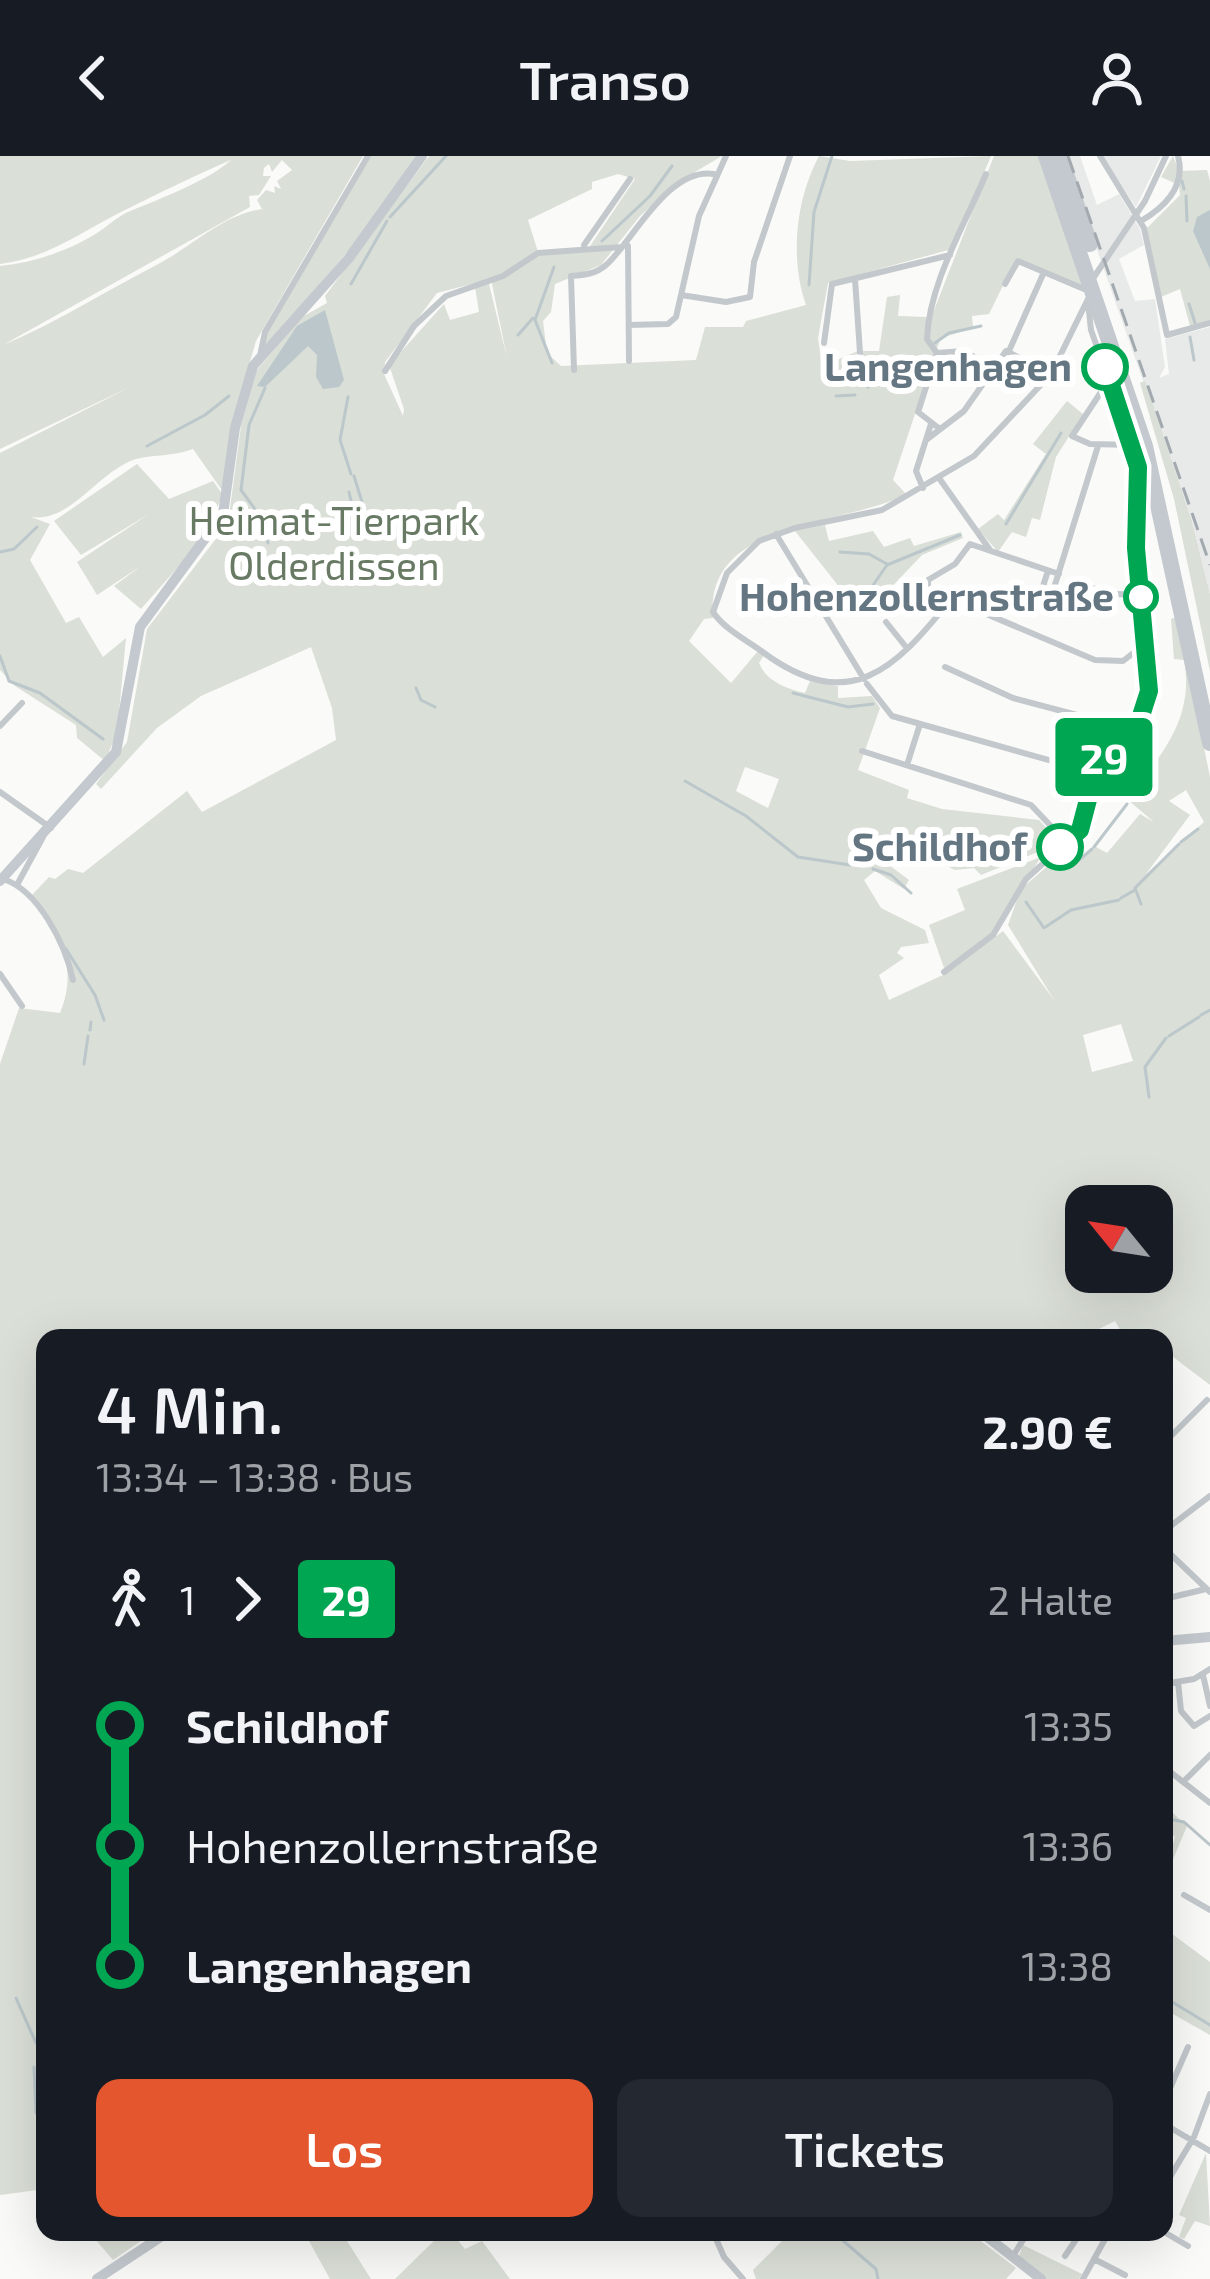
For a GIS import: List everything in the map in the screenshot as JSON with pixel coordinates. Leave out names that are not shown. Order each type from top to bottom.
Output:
[{"type":"highway","points":[[1050,156],[1145,446],[1210,743]]},
{"type":"highway","points":[[1050,156],[1090,245],[1166,489],[1210,698]]},
{"type":"main road","points":[[1,880],[116,752],[140,627],[220,520],[237,419],[250,374],[358,248],[422,156]]},
{"type":"main road","points":[[1173,1640],[1210,1636]]},
{"type":"main road","points":[[97,2279],[154,2241]]},
{"type":"main road","points":[[993,2241],[1041,2279]]},
{"type":"street","points":[[261,356],[257,349],[265,332],[368,156]]},
{"type":"street","points":[[629,325],[670,323],[715,174],[726,156]]},
{"type":"street","points":[[681,295],[726,302],[750,297],[754,262],[790,156]]},
{"type":"street","points":[[1100,156],[1141,221],[1167,335],[1210,323]]},
{"type":"street","points":[[951,599],[866,682],[848,685],[799,676],[713,612],[733,566],[776,534],[882,510],[980,451],[1051,374],[1087,293],[1166,156]]},
{"type":"street","points":[[1141,221],[1172,195],[1181,172],[1178,156]]},
{"type":"street","points":[[574,370],[570,278],[598,271],[624,246],[634,226],[681,184],[699,174],[715,174]]},
{"type":"street","points":[[937,353],[928,340],[928,326],[950,254],[986,174]]},
{"type":"street","points":[[584,245],[630,179]]},
{"type":"street","points":[[385,371],[414,326],[446,296],[503,276],[531,255],[584,245],[599,252],[624,246]]},
{"type":"street","points":[[624,246],[629,362]]},
{"type":"street","points":[[824,343],[829,287],[950,254]]},
{"type":"street","points":[[1005,284],[1018,261],[1087,293]]},
{"type":"street","points":[[926,440],[964,411],[1009,351],[1044,272]]},
{"type":"street","points":[[855,278],[860,353]]},
{"type":"street","points":[[944,972],[994,935],[1026,879],[1080,830],[1095,773],[1142,715],[1149,691],[1134,446],[1089,322],[1087,293]]},
{"type":"street","points":[[1077,322],[1089,322]]},
{"type":"street","points":[[937,353],[963,350],[995,368]]},
{"type":"street","points":[[1009,351],[1051,374]]},
{"type":"street","points":[[937,353],[917,412],[941,429]]},
{"type":"street","points":[[1090,377],[1103,389],[1072,434],[1098,446],[1134,446]]},
{"type":"street","points":[[923,488],[916,472],[931,422]]},
{"type":"street","points":[[1048,571],[1043,586],[1049,591],[1059,574],[1098,446]]},
{"type":"street","points":[[940,478],[990,550]]},
{"type":"street","points":[[776,534],[888,713],[1095,773]]},
{"type":"street","points":[[1059,574],[970,544],[955,564],[936,572],[927,586],[1095,660],[1124,661],[1146,643]]},
{"type":"street","points":[[1083,585],[1114,597],[1141,595]]},
{"type":"street","points":[[886,622],[906,646]]},
{"type":"street","points":[[945,667],[1013,698],[1130,729]]},
{"type":"street","points":[[0,726],[22,703]]},
{"type":"street","points":[[907,765],[920,724]]},
{"type":"street","points":[[862,751],[1031,806],[1066,842]]},
{"type":"street","points":[[0,792],[47,832],[19,883]]},
{"type":"street","points":[[1,880],[19,883],[45,915],[73,980]]},
{"type":"street","points":[[0,974],[22,1006]]},
{"type":"street","points":[[1173,1434],[1208,1400]]},
{"type":"street","points":[[1173,1525],[1210,1496]]},
{"type":"street","points":[[1173,1557],[1209,1589]]},
{"type":"street","points":[[1173,1597],[1209,1589]]},
{"type":"street","points":[[1173,1683],[1206,1672],[1210,1706]]},
{"type":"street","points":[[1178,1682],[1183,1714],[1196,1726],[1208,1721]]},
{"type":"street","points":[[1184,1780],[1210,1755]]},
{"type":"street","points":[[1173,1773],[1210,1803]]},
{"type":"street","points":[[1184,1895],[1210,1910]]},
{"type":"street","points":[[1173,2080],[1187,2047]]},
{"type":"street","points":[[1173,2172],[1210,2094]]},
{"type":"street","points":[[1173,2129],[1210,2151]]},
{"type":"street","points":[[1173,2237],[1188,2246]]},
{"type":"street","points":[[717,2241],[743,2279]]},
{"type":"street","points":[[1013,2256],[1022,2241]]},
{"type":"street","points":[[1065,2256],[1075,2241]]},
{"type":"street","points":[[1083,2279],[1103,2241]]},
{"type":"street","points":[[1094,2259],[1126,2275]]},
{"type":"shaded area","points":[[1064,156],[1080,156],[1097,205],[1119,194],[1140,229],[1144,245],[1119,259],[1135,301],[1155,299],[1165,367],[1159,378],[1169,374],[1165,339],[1210,327],[1210,594],[1192,520]]},
{"type":"shaded area","points":[[1103,156],[1161,156],[1136,207],[1115,176]]},
{"type":"shaded area","points":[[1210,210],[1210,269],[1193,231],[1197,217]]},
{"type":"shaded area","points":[[325,310],[344,380],[339,387],[323,389],[316,377],[317,355],[308,346],[265,387],[257,386],[297,326]]},
{"type":"green space","points":[[0,156],[363,156],[256,341],[232,423],[224,493],[193,449],[136,459],[59,512],[31,517],[50,524],[30,560],[66,623],[79,617],[103,657],[126,638],[117,733],[105,761],[77,738],[76,725],[15,686],[0,670],[0,453],[132,386],[0,449],[0,266],[38,259],[74,245],[231,160],[48,250],[0,264]],"holes":[[[282,160],[292,170],[277,181],[281,189],[274,186],[275,193],[266,190],[257,200],[262,209],[222,224],[162,262],[3,345],[250,207],[249,196],[259,195],[271,176],[263,176],[269,164],[272,172]]]},
{"type":"green space","points":[[371,156],[418,156],[369,227],[265,347],[265,337]]},
{"type":"green space","name":"Heimat-Tierpark Olderdissen","points":[[429,156],[722,156],[678,182],[640,216],[601,265],[555,284],[551,312],[543,321],[547,353],[561,366],[696,360],[705,327],[743,327],[746,321],[806,305],[798,269],[798,230],[805,192],[819,156],[850,161],[991,156],[952,249],[828,283],[818,338],[822,366],[858,351],[879,351],[887,297],[900,295],[898,316],[927,317],[925,339],[935,354],[893,480],[906,494],[755,543],[731,561],[716,585],[713,618],[704,619],[689,641],[731,683],[758,651],[764,655],[759,663],[762,669],[784,686],[805,693],[810,681],[838,686],[838,698],[872,696],[880,708],[858,770],[909,790],[907,798],[942,809],[1039,820],[1060,843],[981,875],[974,868],[955,870],[896,842],[885,862],[909,880],[904,889],[875,871],[864,880],[881,908],[925,930],[929,943],[901,947],[897,953],[904,958],[879,975],[889,1000],[943,975],[1003,931],[1054,1000],[1008,925],[1021,889],[1051,863],[1073,866],[1096,847],[1107,853],[1140,814],[1154,822],[1128,800],[1163,752],[1184,701],[1184,660],[1174,659],[1171,619],[1176,617],[1149,492],[1142,491],[1138,453],[1156,509],[1210,777],[1210,1385],[1173,1357],[1173,1329],[1120,1329],[1115,1321],[1099,1329],[36,1329],[36,2190],[0,2195],[0,1064],[19,1008],[60,1013],[65,996],[64,951],[31,896],[49,877],[55,879],[68,869],[83,873],[187,791],[202,812],[336,740],[332,708],[311,647],[201,696],[157,728],[101,789],[96,784],[127,742],[147,629],[228,523],[241,426],[256,371],[302,317],[327,303],[325,296]],"holes":[[[618,174],[635,179],[588,249],[539,255],[528,220],[592,189],[592,182]],[[491,279],[507,358],[489,284],[475,287],[479,312],[450,320],[444,304],[389,365],[403,416],[384,374],[385,362],[437,293]],[[745,767],[779,779],[768,808],[736,791]],[[1186,790],[1204,822],[1146,874],[1190,815],[1169,801]],[[1121,1024],[1133,1061],[1092,1072],[1083,1035]]]},
{"type":"green space","points":[[994,156],[1038,156],[1086,288],[1016,259],[989,314],[972,316],[973,328],[941,338],[937,348],[929,337],[933,313]]},
{"type":"green space","points":[[1173,156],[1179,171],[1207,170],[1210,181],[1210,320],[1190,326],[1180,289],[1161,297],[1147,228],[1180,195],[1179,185],[1161,177]]},
{"type":"green space","points":[[1145,381],[1192,521],[1210,594],[1210,671],[1174,499],[1140,383]]},
{"type":"green space","points":[[1067,401],[1083,414],[1056,457],[1040,520],[1032,518],[1026,537],[1012,532],[998,552],[978,529],[998,514],[1004,520],[1046,454],[1033,444]]},
{"type":"green space","points":[[137,464],[169,499],[213,481],[223,495],[201,541],[141,609],[114,586],[141,566],[97,595],[77,562],[149,514],[81,555],[54,521]]},
{"type":"green space","points":[[825,525],[829,541],[873,531],[884,547],[910,538],[914,546],[961,532],[963,538],[922,555],[863,617],[795,531]]},
{"type":"green space","points":[[1041,857],[992,934],[944,968],[929,925],[965,910],[957,889]]},
{"type":"green space","points":[[1173,1813],[1187,1826],[1173,1859],[1173,1844]]},
{"type":"green space","points":[[1173,1935],[1210,1962],[1210,2035],[1173,2014]]},
{"type":"green space","points":[[1206,2153],[1210,2226],[1195,2221],[1184,2239],[1179,2237],[1186,2218],[1179,2215]]},
{"type":"green space","points":[[97,2241],[141,2241],[113,2260]]},
{"type":"green space","points":[[309,2241],[347,2241],[371,2279],[330,2279]]},
{"type":"green space","points":[[434,2241],[458,2241],[465,2249],[482,2241],[510,2279],[395,2279]]},
{"type":"green space","points":[[782,2241],[981,2241],[1016,2268],[1006,2279],[756,2279],[753,2270]]},
{"type":"green space","points":[[1023,2245],[1082,2274],[1079,2279],[1046,2279],[1019,2256]]},
{"type":"waterway","points":[[390,217],[446,156]]},
{"type":"waterway","points":[[809,285],[814,212],[832,156]]},
{"type":"waterway","points":[[602,241],[650,196],[672,166]]},
{"type":"waterway","points":[[1182,181],[1184,189]]},
{"type":"waterway","points":[[1186,196],[1187,221]]},
{"type":"waterway","points":[[351,284],[387,221]]},
{"type":"waterway","points":[[552,363],[535,320],[554,267]]},
{"type":"waterway","points":[[1189,304],[1195,323]]},
{"type":"waterway","points":[[518,335],[533,318]]},
{"type":"waterway","points":[[935,343],[949,333],[981,326]]},
{"type":"waterway","points":[[1190,337],[1194,360]]},
{"type":"waterway","points":[[882,359],[904,361]]},
{"type":"waterway","points":[[884,374],[896,363]]},
{"type":"waterway","points":[[868,387],[873,383]]},
{"type":"waterway","points":[[265,388],[249,425],[241,490],[257,512],[268,543]]},
{"type":"waterway","points":[[836,396],[855,395]]},
{"type":"waterway","points":[[147,446],[205,415],[229,396]]},
{"type":"waterway","points":[[348,397],[340,440],[351,474]]},
{"type":"waterway","points":[[1006,524],[1061,433]]},
{"type":"waterway","points":[[354,476],[370,528]]},
{"type":"waterway","points":[[349,492],[352,505]]},
{"type":"waterway","points":[[0,552],[14,549],[37,527]]},
{"type":"waterway","points":[[869,591],[887,565],[960,535]]},
{"type":"waterway","points":[[840,552],[869,554],[887,564]]},
{"type":"waterway","points":[[0,656],[9,681],[40,693],[103,739]]},
{"type":"waterway","points":[[416,688],[421,700],[435,707]]},
{"type":"waterway","points":[[793,693],[848,707],[873,704]]},
{"type":"waterway","points":[[685,781],[746,816],[798,857],[850,865]]},
{"type":"waterway","points":[[1094,847],[1127,804]]},
{"type":"waterway","points":[[1181,842],[1198,829]]},
{"type":"waterway","points":[[1141,904],[1135,888],[1179,844]]},
{"type":"waterway","points":[[1072,866],[1092,849]]},
{"type":"waterway","points":[[873,869],[891,875],[911,893]]},
{"type":"waterway","points":[[1121,898],[1135,890]]},
{"type":"waterway","points":[[1026,902],[1044,928],[1071,910],[1119,900]]},
{"type":"waterway","points":[[66,949],[95,995],[104,1020]]},
{"type":"waterway","points":[[1201,1015],[1210,1010]]},
{"type":"waterway","points":[[1169,1036],[1199,1017]]},
{"type":"waterway","points":[[90,1030],[91,1022]]},
{"type":"waterway","points":[[84,1064],[88,1036]]},
{"type":"waterway","points":[[1149,1097],[1145,1067],[1166,1038]]},
{"type":"waterway","points":[[1173,1820],[1184,1822],[1210,1845]]},
{"type":"waterway","points":[[16,1998],[36,2043]]},
{"type":"waterway","points":[[1173,2002],[1210,2025]]},
{"type":"waterway","points":[[34,2067],[36,2113]]},
{"type":"waterway","points":[[843,2241],[876,2269],[878,2279]]},
{"type":"railway","points":[[1068,156],[1210,565]]},
{"type":"bus line","name":"29","points":[[1060,847],[1080,830],[1095,773],[1111,748],[1140,719],[1149,691],[1136,548],[1138,467],[1105,367]]},
{"type":"place","name":"Langenhagen","points":[[1105,367]]},
{"type":"place","name":"Hohenzollernstraße","points":[[1141,597]]},
{"type":"place","name":"Schildhof","points":[[1060,847]]}]
